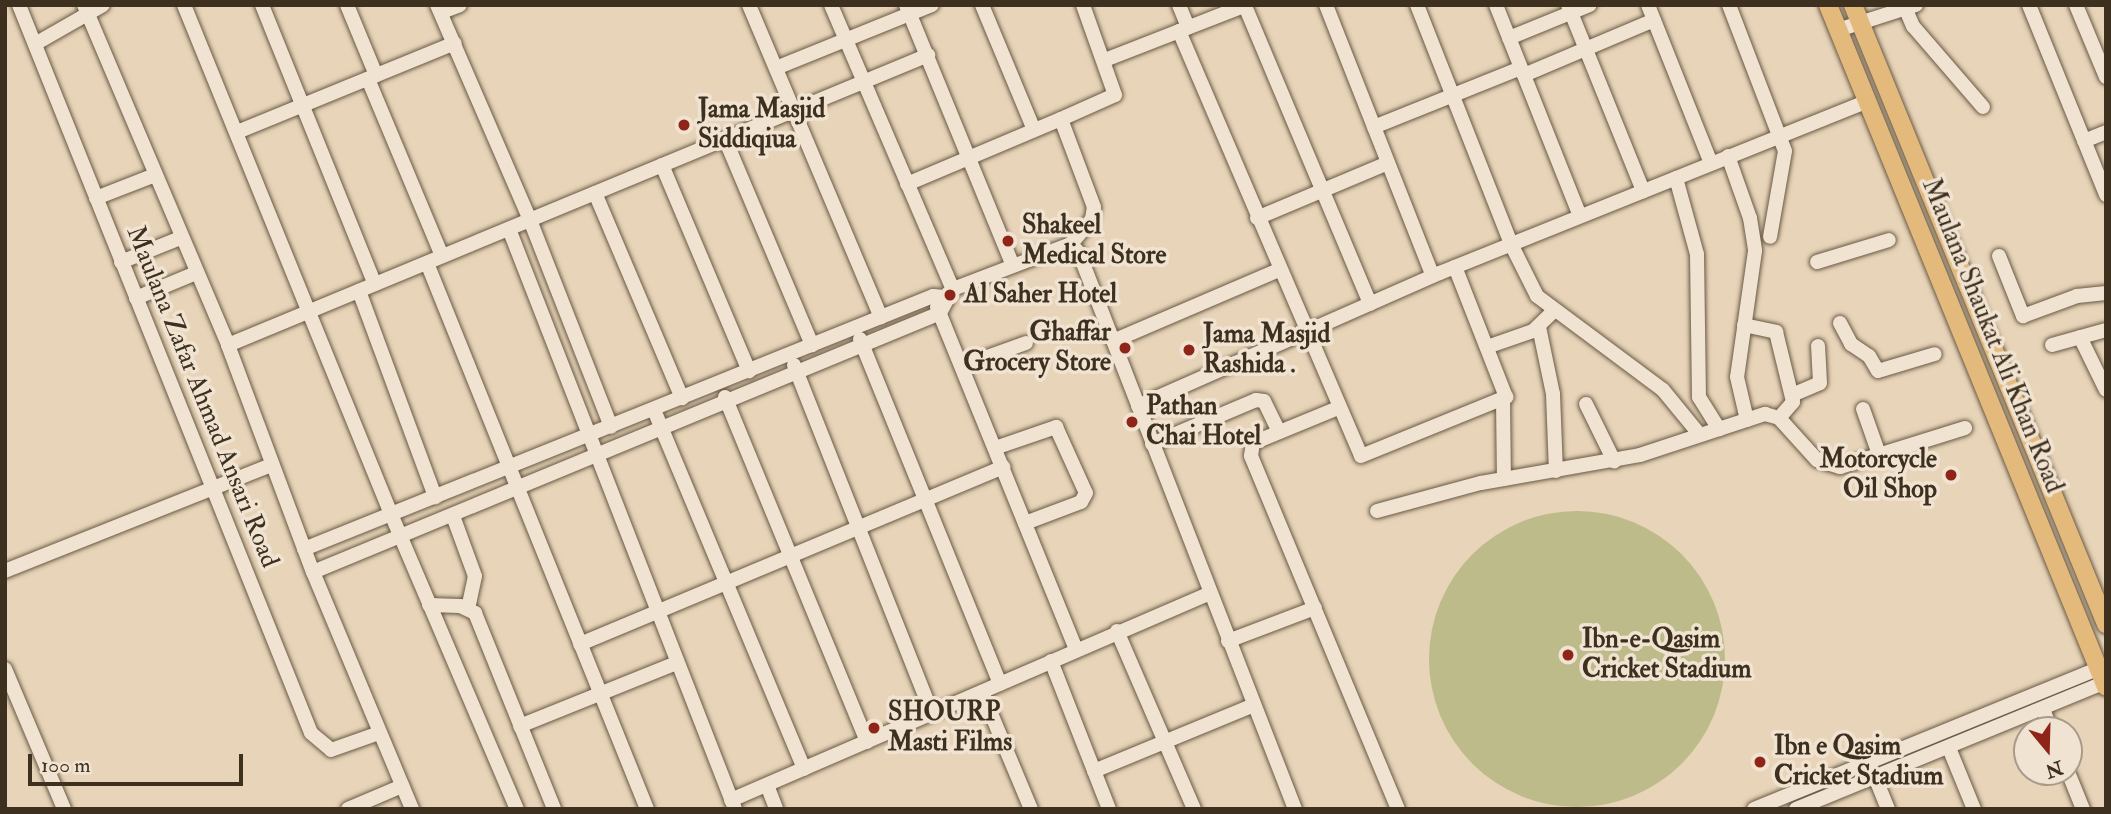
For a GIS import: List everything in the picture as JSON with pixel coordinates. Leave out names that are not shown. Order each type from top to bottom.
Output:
[{"type":"main road","name":"Maulana Shaukat Ali Khan Road","points":[[1828,5],[2104,677]]},
{"type":"main road","name":"Maulana Shaukat Ali Khan Road","points":[[1853,5],[2099,587],[2106,624]]},
{"type":"street","name":"Maulana Zafar Ahmad Ansari Road","points":[[19,5],[311,733],[331,750],[379,733]]},
{"type":"street","points":[[35,44],[86,10],[103,5]]},
{"type":"street","points":[[184,5],[400,536],[517,809]]},
{"type":"street","points":[[262,5],[375,284]]},
{"type":"street","points":[[347,5],[372,77],[442,256]]},
{"type":"street","points":[[460,5],[440,9],[530,220],[611,427]]},
{"type":"street","points":[[749,5],[881,317]]},
{"type":"street","points":[[831,5],[907,184],[944,294],[940,313],[1076,649]]},
{"type":"street","points":[[776,68],[846,41],[908,10],[932,5]]},
{"type":"street","points":[[982,5],[1034,130]]},
{"type":"street","points":[[907,184],[1112,100],[1115,89],[1083,5]]},
{"type":"street","points":[[1179,5],[1184,29],[1257,218],[1361,456],[1503,401]]},
{"type":"street","points":[[1105,60],[1246,5],[1370,304]]},
{"type":"street","points":[[1326,5],[1433,276]]},
{"type":"street","points":[[1417,5],[1450,96],[1511,244],[1537,296],[1553,312],[1575,322],[1662,390],[1700,435]]},
{"type":"street","points":[[1496,5],[1580,216]]},
{"type":"street","points":[[1509,38],[1569,9],[1590,5]]},
{"type":"street","points":[[1648,5],[1711,163]]},
{"type":"street","points":[[1728,5],[1780,135],[1785,163],[1770,237]]},
{"type":"street","points":[[2029,5],[2106,195]]},
{"type":"street","points":[[2076,5],[2106,77]]},
{"type":"street","points":[[1838,30],[1908,6],[1913,26],[1983,107]]},
{"type":"street","points":[[1569,9],[1643,191]]},
{"type":"street","name":"Maulana Zafar Ahmad Ansari Road","points":[[86,10],[180,238],[228,345],[313,572],[412,809]]},
{"type":"street","points":[[908,10],[1012,263]]},
{"type":"street","points":[[1374,127],[1654,20]]},
{"type":"street","points":[[237,132],[455,43]]},
{"type":"street","points":[[228,345],[928,55]]},
{"type":"street","points":[[1138,406],[1433,276],[1868,101]]},
{"type":"street","points":[[304,549],[719,385],[881,317],[944,294],[1012,263],[1071,244],[1092,219],[1094,207],[1061,119]]},
{"type":"street","points":[[2084,141],[2106,132]]},
{"type":"street","points":[[725,139],[812,345]]},
{"type":"street","points":[[1728,156],[1750,218],[1755,251],[1737,377],[1747,420]]},
{"type":"street","points":[[1257,218],[1388,163]]},
{"type":"street","points":[[662,165],[749,371]]},
{"type":"street","points":[[96,198],[155,175]]},
{"type":"street","points":[[1675,178],[1697,254],[1699,397],[1719,429]]},
{"type":"street","points":[[595,193],[682,398]]},
{"type":"street","points":[[509,229],[587,437],[733,804],[767,785],[1117,631],[1208,594]]},
{"type":"street","points":[[121,262],[180,238]]},
{"type":"street","points":[[1817,262],[1889,240]]},
{"type":"street","points":[[1071,244],[1079,253],[1208,594],[1295,809]]},
{"type":"street","points":[[1999,256],[2023,316],[2077,296],[2106,293]]},
{"type":"street","points":[[427,263],[647,809]]},
{"type":"street","points":[[1455,267],[1505,393],[1504,479]]},
{"type":"street","points":[[1112,341],[1279,270]]},
{"type":"street","points":[[136,298],[196,274]]},
{"type":"street","points":[[359,291],[435,497]]},
{"type":"street","points":[[1487,348],[1539,327],[1553,312]]},
{"type":"street","points":[[313,572],[663,431],[940,313]]},
{"type":"street","points":[[1840,323],[1852,344],[1870,356],[1878,371],[1935,354]]},
{"type":"street","points":[[1744,326],[1776,332],[1792,395],[1791,406],[1779,418]]},
{"type":"street","points":[[1539,327],[1553,394],[1556,471]]},
{"type":"street","points":[[855,329],[1000,684]]},
{"type":"street","points":[[2052,345],[2106,330]]},
{"type":"street","points":[[2080,337],[2106,390]]},
{"type":"street","points":[[962,366],[1026,343]]},
{"type":"street","points":[[1792,395],[1822,379],[1818,346]]},
{"type":"street","points":[[789,355],[932,714]]},
{"type":"street","points":[[719,385],[792,555],[867,742]]},
{"type":"street","points":[[1152,444],[1256,400],[1264,401],[1279,432]]},
{"type":"street","points":[[1586,404],[1614,461]]},
{"type":"street","points":[[1338,408],[1253,443],[1251,456],[1398,809]]},
{"type":"street","points":[[1863,409],[1880,457]]},
{"type":"street","points":[[654,410],[804,769]]},
{"type":"street","points":[[1377,511],[1504,479],[1614,461],[1765,414],[1779,418],[1827,466],[1840,467],[1880,457],[1965,428]]},
{"type":"street","points":[[995,448],[1056,426],[1086,493],[1081,502],[1026,523]]},
{"type":"street","points":[[5,571],[272,465]]},
{"type":"street","points":[[580,644],[1003,467]]},
{"type":"street","points":[[453,516],[475,576],[468,608]]},
{"type":"street","points":[[429,605],[468,608],[475,613],[554,809]]},
{"type":"street","points":[[1228,641],[1315,608]]},
{"type":"street","points":[[1117,631],[1195,809]]},
{"type":"street","points":[[1051,661],[1110,809]]},
{"type":"street","points":[[520,726],[599,692],[677,663]]},
{"type":"street","points":[[5,669],[64,809]]},
{"type":"street","points":[[1798,808],[2043,709],[2104,677]]},
{"type":"street","points":[[1754,809],[2104,677]]},
{"type":"street","points":[[982,692],[1031,809]]},
{"type":"street","points":[[1094,771],[1254,705]]},
{"type":"street","points":[[2043,709],[2046,716]]},
{"type":"street","points":[[1949,748],[1973,809]]},
{"type":"street","points":[[1875,777],[1888,809]]},
{"type":"street","points":[[767,785],[776,809]]},
{"type":"street","points":[[348,809],[402,786]]},
{"type":"street","points":[[2073,786],[2082,809]]},
{"type":"shaded area","points":[[1577,511],[1606,514],[1634,522],[1659,536],[1682,554],[1708,589],[1714,602],[1722,630],[1725,659],[1722,688],[1714,716],[1700,741],[1682,764],[1647,790],[1634,796],[1606,804],[1577,807],[1548,804],[1520,796],[1495,782],[1472,764],[1446,729],[1440,716],[1432,688],[1429,659],[1432,630],[1440,602],[1454,577],[1472,554],[1507,528],[1520,522],[1548,514]]},
{"type":"place","name":"Jama Masjid Siddiqiua","points":[[684,125]]},
{"type":"place","name":"Shakeel Medical Store","points":[[1008,241]]},
{"type":"place","name":"Al Saher Hotel","points":[[950,295]]},
{"type":"place","name":"Ghaffar Grocery Store","points":[[1125,348]]},
{"type":"place","name":"Jama Masjid Rashida .","points":[[1189,350]]},
{"type":"place","name":"Pathan Chai Hotel","points":[[1132,422]]},
{"type":"place","name":"Motorcycle Oil Shop","points":[[1951,475]]},
{"type":"place","name":"Ibn-e-Qasim Cricket Stadium","points":[[1568,655]]},
{"type":"place","name":"SHOURP Masti Films","points":[[874,728]]},
{"type":"place","name":"Ibn e Qasim Cricket Stadium","points":[[1760,762]]}]
